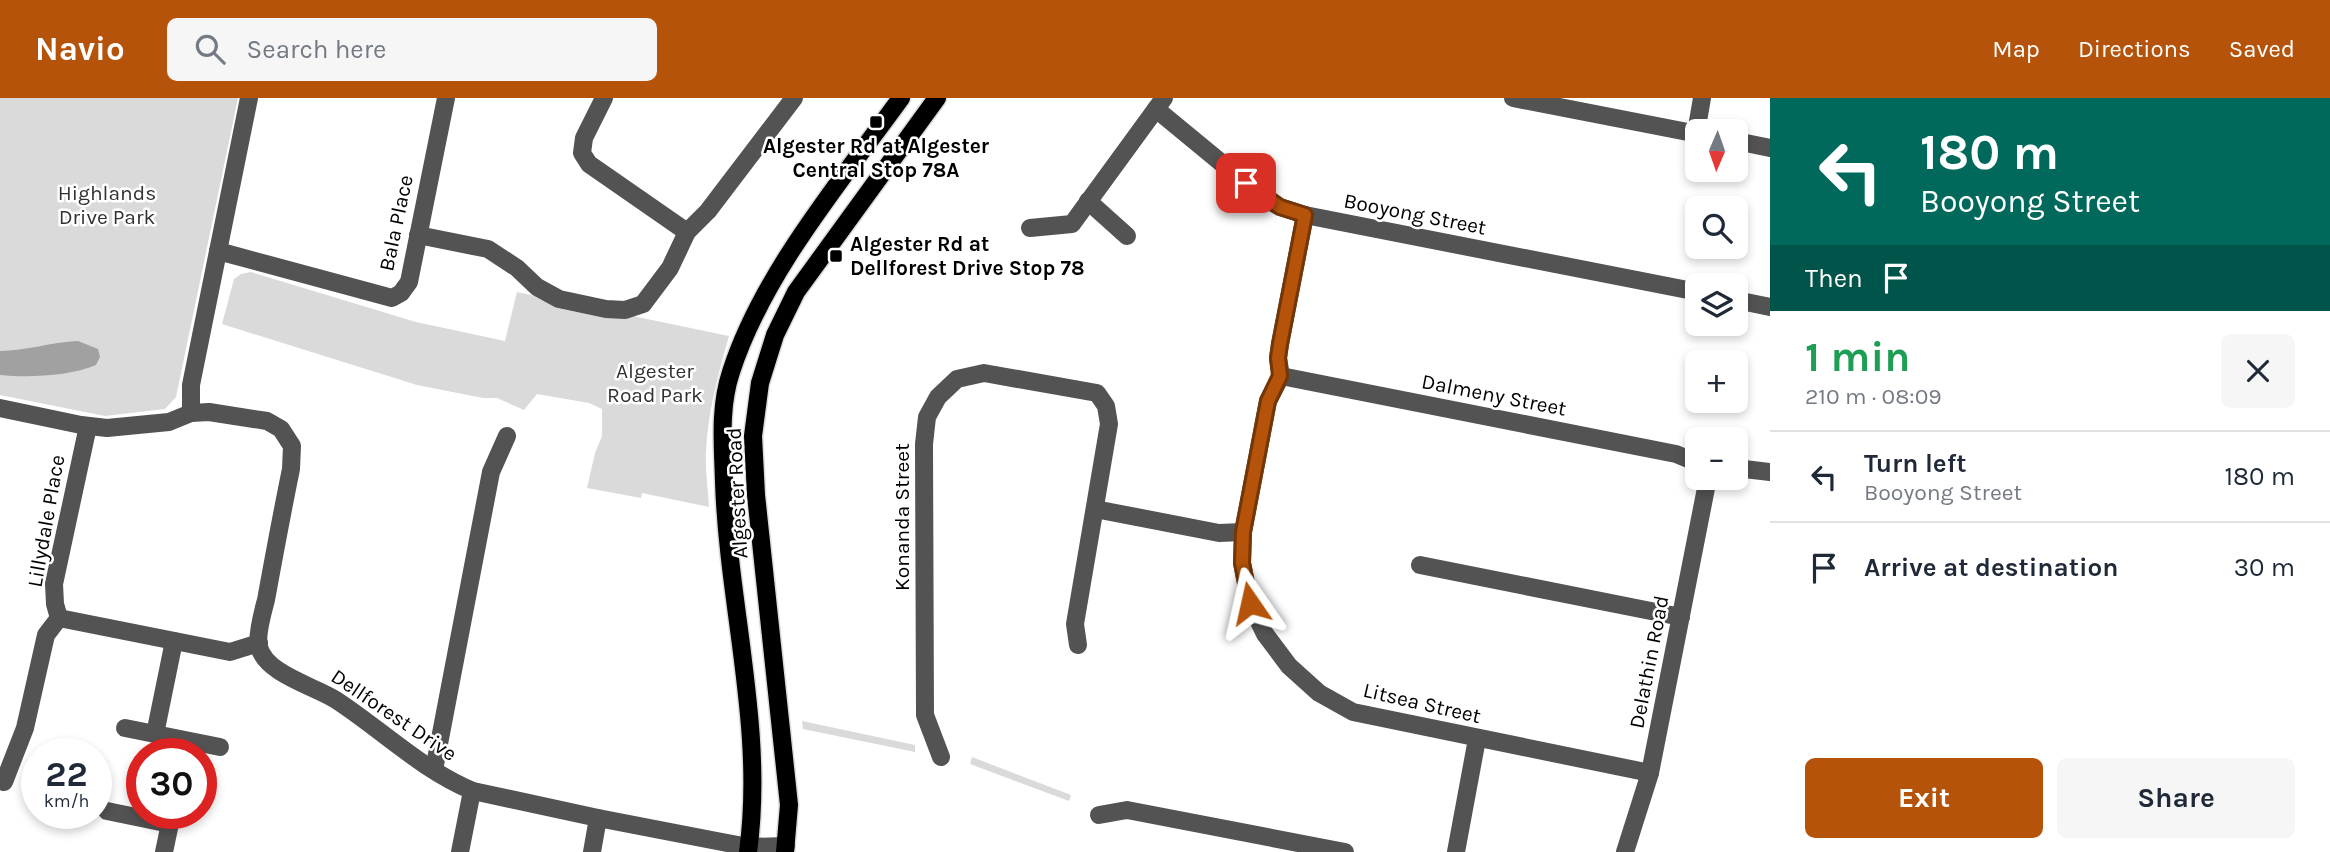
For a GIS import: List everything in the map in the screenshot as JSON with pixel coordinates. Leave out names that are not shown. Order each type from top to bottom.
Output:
[{"type":"main road","name":"Algester Road","points":[[748,849],[752,754],[725,527],[722,422],[731,373],[774,279],[901,98]]},
{"type":"main road","name":"Algester Road","points":[[785,849],[789,805],[756,495],[753,436],[760,383],[775,335],[796,292],[937,98]]},
{"type":"street","points":[[191,413],[191,385],[249,98]]},
{"type":"street","name":"Bala Place","points":[[218,251],[392,298],[401,293],[408,282],[446,98]]},
{"type":"street","points":[[604,98],[584,138],[582,153],[589,163],[687,232]]},
{"type":"street","points":[[418,235],[488,249],[517,268],[537,287],[559,299],[606,309],[625,310],[643,304],[670,268],[687,232],[708,211],[794,98]]},
{"type":"street","points":[[1513,98],[1685,132]]},
{"type":"street","points":[[1699,119],[1702,98]]},
{"type":"street","points":[[1030,228],[1072,224],[1160,104]]},
{"type":"street","name":"Booyong Street","points":[[1160,104],[1264,198],[1280,207],[1305,215],[1685,289]]},
{"type":"street","points":[[1748,143],[1770,148]]},
{"type":"street","points":[[1088,201],[1127,236]]},
{"type":"street","name":"Litsea Street","points":[[1305,215],[1280,344],[1280,376],[1268,401],[1243,532],[1242,563],[1250,603],[1265,634],[1289,666],[1319,692],[1353,712],[1650,773]]},
{"type":"street","points":[[1748,302],[1770,307]]},
{"type":"street","name":"Konanda Street","points":[[942,757],[925,715],[923,444],[927,417],[938,397],[957,379],[984,373],[1097,393],[1106,406],[1110,424],[1095,509]]},
{"type":"street","name":"Dalmeny Street","points":[[1280,376],[1685,458]]},
{"type":"street","points":[[0,408],[107,428],[169,422],[191,413],[209,412],[267,421],[281,429],[292,446],[291,469],[261,620],[259,643],[230,652],[59,618]]},
{"type":"street","name":"Lillydale Place","points":[[4,782],[25,728],[46,635],[59,618],[54,584],[88,426]]},
{"type":"street","points":[[434,770],[491,472],[507,436]]},
{"type":"street","points":[[1748,469],[1770,472]]},
{"type":"street","name":"Delathin Road","points":[[1625,852],[1650,773],[1706,490]]},
{"type":"street","points":[[1078,645],[1074,624],[1095,509],[1219,533],[1243,532]]},
{"type":"street","points":[[1420,565],[1681,617]]},
{"type":"street","points":[[156,734],[174,641]]},
{"type":"street","name":"Dellforest Drive","points":[[259,643],[269,664],[282,674],[335,700],[455,784],[472,791],[748,849],[785,849]]},
{"type":"street","points":[[125,728],[165,738]]},
{"type":"street","points":[[1456,852],[1477,738]]},
{"type":"street","points":[[460,852],[472,791]]},
{"type":"street","points":[[1099,815],[1127,810],[1345,852]]},
{"type":"street","points":[[592,852],[598,818]]},
{"type":"street","points":[[164,852],[169,829]]},
{"type":"green space","name":"Highlands Drive Park","points":[[0,98],[238,98],[176,397],[165,409],[105,416],[0,395]]},
{"type":"green space","name":"Algester Road Park","points":[[251,272],[416,322],[505,341],[517,292],[729,336],[714,393],[707,436],[709,507],[642,493],[641,498],[587,488],[602,436],[602,409],[589,403],[537,394],[524,410],[497,398],[483,398],[417,385],[222,324],[234,279]]},
{"type":"green space","points":[[802,721],[915,745],[915,752],[803,729]]},
{"type":"green space","points":[[972,757],[1071,795],[1069,801],[970,764]]},
{"type":"shaded area","points":[[78,341],[98,349],[100,357],[96,365],[74,372],[49,375],[0,375],[0,351]]},
{"type":"place","name":"Algester Rd at Algester Central Stop 78A","points":[[876,122]]},
{"type":"place","name":"Algester Rd at Dellforest Drive Stop 78","points":[[836,256]]},
{"type":"route","points":[[1246,183],[1280,207],[1305,215],[1280,344],[1280,376],[1268,401],[1243,532],[1242,563],[1250,603]]}]
